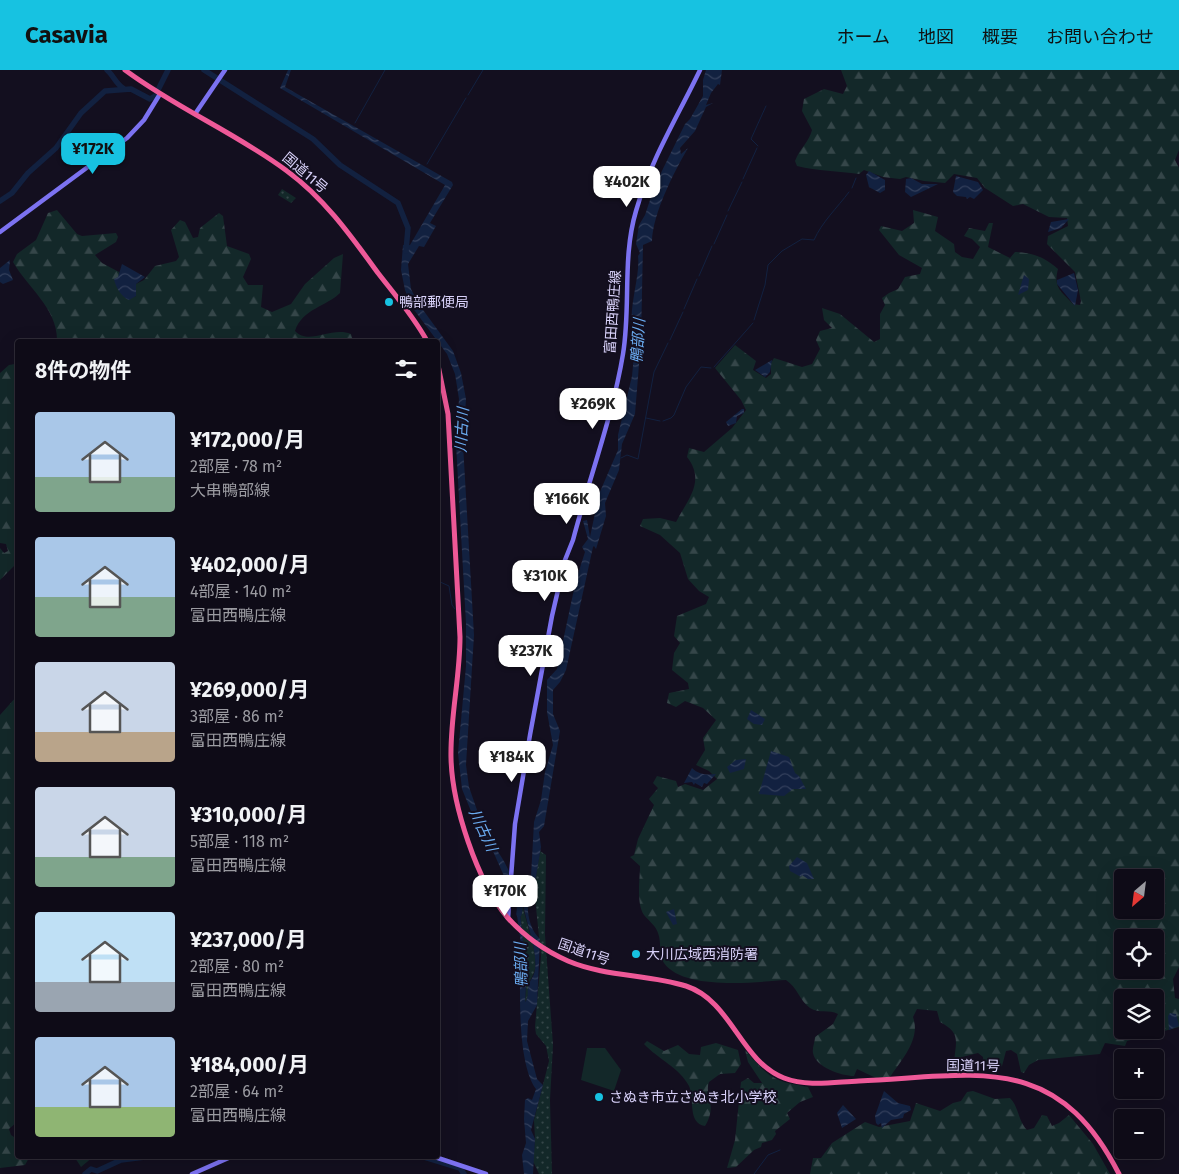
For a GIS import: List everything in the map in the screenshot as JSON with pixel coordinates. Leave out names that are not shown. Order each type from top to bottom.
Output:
[{"type":"highway","name":"国道11号","points":[[125,70],[160,94],[275,162],[316,196],[333,214],[376,270],[426,339]]},
{"type":"highway","name":"国道11号","points":[[440,375],[448,414],[459,630],[459,668],[452,736],[452,773],[456,800],[467,838],[498,903],[510,920],[547,950],[570,962],[595,970],[675,983],[694,990],[711,1001],[760,1062],[777,1075],[794,1081],[822,1082],[981,1076],[1011,1079],[1034,1086],[1058,1098],[1081,1116],[1100,1140],[1119,1174]]},
{"type":"main road","points":[[195,114],[225,70]]},
{"type":"main road","name":"富田西鴨庄線","points":[[510,920],[515,824],[552,616],[565,560],[573,540],[610,409],[622,358],[628,265],[634,218],[662,145],[700,70]]},
{"type":"main road","points":[[0,232],[128,138],[144,120],[160,94]]},
{"type":"main road","points":[[498,903],[503,908],[510,902]]},
{"type":"main road","points":[[192,1174],[225,1159]]},
{"type":"main road","points":[[440,1159],[486,1174]]},
{"type":"green space","points":[[841,70],[1179,70],[1179,150],[1175,160],[1179,168],[1179,967],[1173,979],[1175,998],[1179,999],[1179,1027],[1164,1031],[1164,989],[1114,989],[1114,1039],[1134,1039],[1127,1041],[1125,1046],[1105,1043],[1100,1054],[1038,1060],[1029,1065],[1024,1073],[1021,1072],[1017,1054],[1011,1050],[1006,1051],[1002,1066],[996,1069],[984,1070],[983,1057],[978,1053],[962,1057],[961,1062],[954,1062],[956,1038],[954,1034],[947,1026],[940,1022],[937,1011],[917,1009],[913,1017],[914,1033],[909,1049],[890,1077],[876,1078],[857,1069],[854,1076],[830,1070],[815,1058],[813,1049],[815,1037],[833,1024],[838,1014],[813,1010],[786,980],[739,983],[703,981],[687,978],[674,972],[664,963],[657,930],[644,915],[640,904],[640,866],[630,857],[634,855],[638,839],[654,805],[649,799],[658,788],[653,783],[657,776],[676,781],[678,787],[685,784],[703,790],[717,779],[709,771],[696,765],[705,750],[703,738],[716,720],[703,708],[685,701],[676,707],[667,703],[669,693],[689,689],[688,683],[672,670],[674,653],[680,643],[674,636],[677,616],[706,604],[709,597],[699,591],[688,579],[680,553],[660,535],[640,526],[643,519],[660,518],[676,522],[690,498],[695,482],[695,474],[687,457],[689,448],[704,452],[732,428],[746,410],[741,400],[715,368],[735,345],[756,361],[753,370],[766,378],[771,374],[771,363],[774,358],[802,367],[812,364],[820,349],[816,340],[820,331],[832,328],[824,320],[822,308],[840,314],[874,342],[880,339],[880,314],[885,305],[882,298],[898,289],[905,277],[920,274],[922,268],[899,255],[879,230],[881,226],[902,231],[914,223],[913,210],[938,217],[935,231],[954,244],[955,252],[962,257],[973,259],[980,247],[972,239],[964,236],[969,228],[985,231],[989,223],[993,223],[988,247],[1010,258],[1015,252],[1038,256],[1048,261],[1058,269],[1057,285],[1059,289],[1073,304],[1080,305],[1081,301],[1075,272],[1047,244],[1048,236],[1068,226],[1067,218],[1049,217],[1023,204],[1013,206],[985,188],[977,178],[954,174],[945,183],[906,177],[900,179],[883,177],[864,170],[859,174],[797,166],[795,161],[812,130],[802,111],[804,99],[824,89],[843,94],[847,86]]},
{"type":"green space","points":[[282,189],[296,198],[291,203],[278,195]]},
{"type":"green space","points":[[57,210],[77,234],[82,236],[116,233],[118,237],[116,242],[95,255],[102,263],[119,272],[119,291],[131,298],[136,296],[136,284],[144,280],[155,266],[176,261],[179,257],[171,230],[180,220],[185,222],[193,238],[198,237],[200,228],[219,213],[223,216],[227,246],[249,254],[251,259],[243,277],[248,285],[263,285],[261,307],[272,312],[291,304],[305,284],[334,258],[343,254],[340,293],[303,318],[295,331],[307,337],[343,332],[351,334],[352,339],[57,339],[53,319],[41,299],[13,262],[17,254],[36,240],[48,213]]},
{"type":"green space","points":[[15,364],[15,565],[0,580],[0,548],[4,553],[8,551],[6,544],[0,543],[0,373],[9,365]]},
{"type":"green space","points":[[15,698],[15,1124],[9,1129],[11,1135],[15,1138],[15,1159],[28,1159],[25,1165],[0,1168],[0,715]]},
{"type":"green space","points":[[540,851],[546,855],[545,935],[553,1045],[550,1100],[552,1174],[539,1174],[533,1161],[534,1120],[549,1061],[546,1046],[536,1034],[535,1027],[541,956],[534,888]]},
{"type":"green space","points":[[522,897],[535,960],[534,971],[528,986],[525,1002],[526,986],[522,970],[524,948],[519,904]]},
{"type":"green space","points":[[647,1041],[664,1051],[678,1045],[689,1054],[700,1055],[701,1047],[716,1043],[738,1050],[741,1064],[735,1073],[720,1074],[709,1082],[708,1091],[711,1106],[709,1119],[705,1126],[699,1124],[696,1120],[692,1110],[691,1091],[685,1080],[644,1044]]},
{"type":"green space","points":[[587,1048],[605,1048],[621,1070],[614,1091],[581,1080]]},
{"type":"green space","points":[[745,1050],[766,1072],[778,1080],[808,1087],[813,1097],[800,1102],[787,1113],[790,1119],[775,1131],[776,1134],[772,1140],[762,1143],[761,1147],[754,1150],[736,1167],[727,1168],[735,1140],[741,1082],[748,1078],[754,1083],[762,1083],[748,1062]]},
{"type":"green space","points":[[973,1091],[995,1099],[1010,1098],[1027,1130],[1034,1128],[1042,1115],[1047,1116],[1052,1126],[1069,1115],[1093,1144],[1110,1174],[810,1174],[813,1158],[821,1158],[832,1143],[865,1122],[879,1127],[910,1121],[916,1103],[940,1111],[953,1103],[961,1101],[967,1092]]},
{"type":"green space","points":[[76,1159],[90,1159],[81,1167]]},
{"type":"water","points":[[288,70],[291,70],[285,87],[452,182],[453,185],[430,223],[436,226],[424,247],[419,246],[408,264],[411,289],[418,303],[453,351],[461,373],[466,399],[463,444],[474,635],[466,765],[469,787],[477,810],[475,813],[483,836],[500,855],[516,889],[520,893],[528,886],[531,877],[534,822],[541,800],[545,772],[553,745],[547,712],[547,680],[557,669],[576,580],[585,552],[582,547],[588,539],[583,521],[587,520],[590,537],[599,494],[618,450],[618,435],[632,376],[636,335],[633,328],[632,309],[638,256],[640,253],[636,244],[639,225],[645,215],[655,185],[685,124],[690,119],[703,96],[703,80],[706,70],[722,70],[720,85],[718,84],[711,93],[706,105],[713,103],[706,107],[695,131],[680,148],[681,154],[688,148],[660,206],[652,241],[643,245],[641,340],[635,414],[622,444],[619,470],[605,503],[606,516],[596,549],[593,547],[566,670],[560,682],[553,690],[553,714],[560,731],[544,826],[539,832],[541,847],[534,888],[533,886],[528,899],[528,914],[532,928],[540,939],[537,1005],[528,1021],[527,1041],[537,1079],[543,1085],[531,1130],[535,1139],[533,1174],[524,1174],[522,1155],[526,1143],[525,1100],[528,1098],[532,1100],[536,1089],[530,1077],[522,1042],[520,1001],[521,943],[517,909],[518,896],[512,892],[508,885],[492,849],[483,841],[462,789],[458,753],[466,666],[466,623],[456,444],[459,399],[455,374],[447,354],[440,345],[440,339],[436,339],[412,307],[405,290],[401,270],[403,245],[410,245],[445,185],[280,88]],"holes":[[[522,897],[533,943],[535,972],[528,987],[525,1002],[526,986],[522,970],[524,948],[519,904]]]},
{"type":"water","points":[[869,171],[885,180],[885,190],[880,193],[869,187],[866,175]]},
{"type":"water","points":[[956,176],[978,182],[983,190],[974,199],[957,196],[953,192]]},
{"type":"water","points":[[911,178],[922,184],[938,184],[911,197],[905,192],[906,179]]},
{"type":"water","points":[[1069,219],[1061,228],[1048,232],[1051,222]]},
{"type":"water","points":[[10,260],[9,270],[13,280],[3,284],[0,282],[0,268]]},
{"type":"water","points":[[122,264],[145,277],[136,284],[136,296],[129,300],[119,291],[114,279],[118,277]]},
{"type":"water","points":[[1074,273],[1078,290],[1075,306],[1057,284],[1057,280]]},
{"type":"water","points":[[1024,275],[1029,279],[1028,290],[1018,295]]},
{"type":"water","points":[[772,360],[770,372],[765,377],[755,370]]},
{"type":"water","points":[[744,409],[744,413],[737,416],[736,423],[728,426],[726,422]]},
{"type":"water","points":[[751,710],[765,719],[762,725],[754,724],[747,719]]},
{"type":"water","points":[[771,751],[789,757],[795,773],[799,776],[806,789],[793,789],[784,796],[759,794]]},
{"type":"water","points":[[746,759],[744,769],[730,773],[727,767],[736,760]]},
{"type":"water","points":[[692,768],[701,773],[716,774],[707,784],[704,783],[702,787],[695,783],[694,785],[692,782],[684,783]]},
{"type":"water","points":[[797,857],[807,863],[814,879],[808,879],[802,875],[801,877],[790,871],[789,866]]},
{"type":"water","points":[[674,909],[677,924],[673,925],[666,912]]},
{"type":"water","points":[[1170,1013],[1176,1014],[1179,1026],[1169,1030],[1168,1016]]},
{"type":"water","points":[[884,1091],[898,1103],[910,1106],[911,1110],[904,1114],[903,1118],[891,1120],[882,1128],[881,1123],[878,1125],[876,1123],[875,1116]]},
{"type":"water","points":[[843,1105],[856,1119],[842,1128],[837,1113]]},
{"type":"waterway","points":[[107,70],[123,88]]},
{"type":"waterway","name":"川古川","points":[[159,88],[168,70]]},
{"type":"waterway","name":"川古川","points":[[204,70],[313,139],[340,165],[398,203],[408,228],[406,251]]},
{"type":"waterway","points":[[355,123],[385,70]]},
{"type":"waterway","points":[[468,95],[483,70]]},
{"type":"waterway","name":"川古川","points":[[0,201],[12,193],[28,173],[56,148],[81,113],[105,91],[131,89],[150,99],[155,96]]},
{"type":"waterway","points":[[427,164],[466,98]]},
{"type":"waterway","points":[[758,146],[751,139],[766,106]]},
{"type":"waterway","points":[[743,179],[757,148]]},
{"type":"waterway","points":[[852,188],[856,178]]},
{"type":"waterway","points":[[728,211],[742,182]]},
{"type":"waterway","points":[[754,320],[765,285],[768,265],[782,251],[802,239],[814,240],[825,221],[849,192]]},
{"type":"waterway","points":[[714,244],[727,215]]},
{"type":"waterway","points":[[699,276],[712,246]]},
{"type":"waterway","points":[[684,309],[697,279]]},
{"type":"waterway","points":[[670,340],[683,312]]},
{"type":"waterway","points":[[714,367],[753,323]]},
{"type":"waterway","points":[[621,458],[627,455],[638,459],[654,372],[668,343]]},
{"type":"waterway","points":[[663,421],[674,415],[686,387],[701,367],[711,368]]},
{"type":"waterway","points":[[646,418],[660,421]]},
{"type":"waterway","points":[[440,582],[449,586],[452,605],[455,609]]},
{"type":"waterway","name":"川古川","points":[[478,825],[489,843]]},
{"type":"waterway","name":"鴨部川","points":[[519,914],[522,894]]},
{"type":"waterway","points":[[754,1174],[768,1155],[780,1150]]},
{"type":"waterway","points":[[85,1174],[91,1169],[97,1171],[121,1160],[129,1159]]},
{"type":"waterway","points":[[431,1159],[460,1168],[464,1174]]},
{"type":"place","name":"鴨部郵便局","points":[[389,302]]},
{"type":"place","name":"大川広域西消防署","points":[[636,954]]},
{"type":"place","name":"さぬき市立さぬき北小学校","points":[[599,1097]]}]
